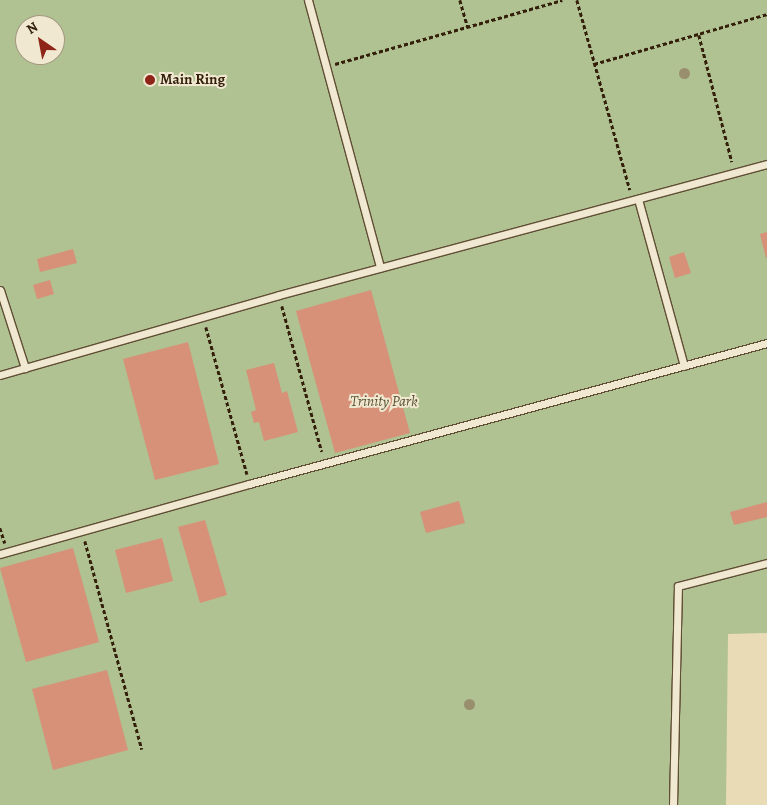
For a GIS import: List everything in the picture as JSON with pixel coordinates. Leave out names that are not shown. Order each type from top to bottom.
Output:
[{"type":"lane","points":[[308,0],[380,267]]},
{"type":"lane","points":[[0,375],[380,267],[767,164]]},
{"type":"lane","points":[[636,200],[684,366]]},
{"type":"lane","points":[[0,290],[25,368]]},
{"type":"lane","points":[[4,553],[249,484],[767,343]]},
{"type":"lane","points":[[673,805],[678,586],[767,562]]},
{"type":"path","points":[[460,0],[468,28]]},
{"type":"path","points":[[326,67],[562,0]]},
{"type":"path","points":[[577,0],[594,64],[636,200]]},
{"type":"path","points":[[594,64],[767,14]]},
{"type":"path","points":[[699,35],[735,173]]},
{"type":"path","points":[[279,295],[326,464]]},
{"type":"path","points":[[203,316],[249,484]]},
{"type":"path","points":[[0,528],[4,553]]},
{"type":"path","points":[[82,530],[142,749]]},
{"type":"green space","name":"Trinity Park","points":[[0,0],[767,0],[767,633],[728,634],[726,805],[0,805]]},
{"type":"building","points":[[767,232],[767,258],[766,258],[760,234]]},
{"type":"building","points":[[73,249],[77,263],[40,272],[37,259]]},
{"type":"building","points":[[684,252],[691,273],[675,278],[669,257]]},
{"type":"building","points":[[50,280],[54,294],[37,299],[33,285]]},
{"type":"building","points":[[371,290],[410,433],[335,453],[296,311]]},
{"type":"building","points":[[188,342],[219,464],[155,480],[123,359]]},
{"type":"building","points":[[274,363],[282,393],[287,391],[298,432],[264,441],[259,422],[254,423],[251,412],[256,410],[246,370]]},
{"type":"building","points":[[459,501],[465,523],[426,533],[420,512]]},
{"type":"building","points":[[767,502],[767,517],[734,525],[730,512]]},
{"type":"building","points":[[205,520],[227,595],[200,603],[178,527]]},
{"type":"building","points":[[162,538],[173,581],[126,593],[115,550]]},
{"type":"building","points":[[73,548],[99,642],[26,662],[0,568]]},
{"type":"building","points":[[107,670],[128,750],[53,770],[32,689]]},
{"type":"place","name":"Main Ring","points":[[150,80]]}]
